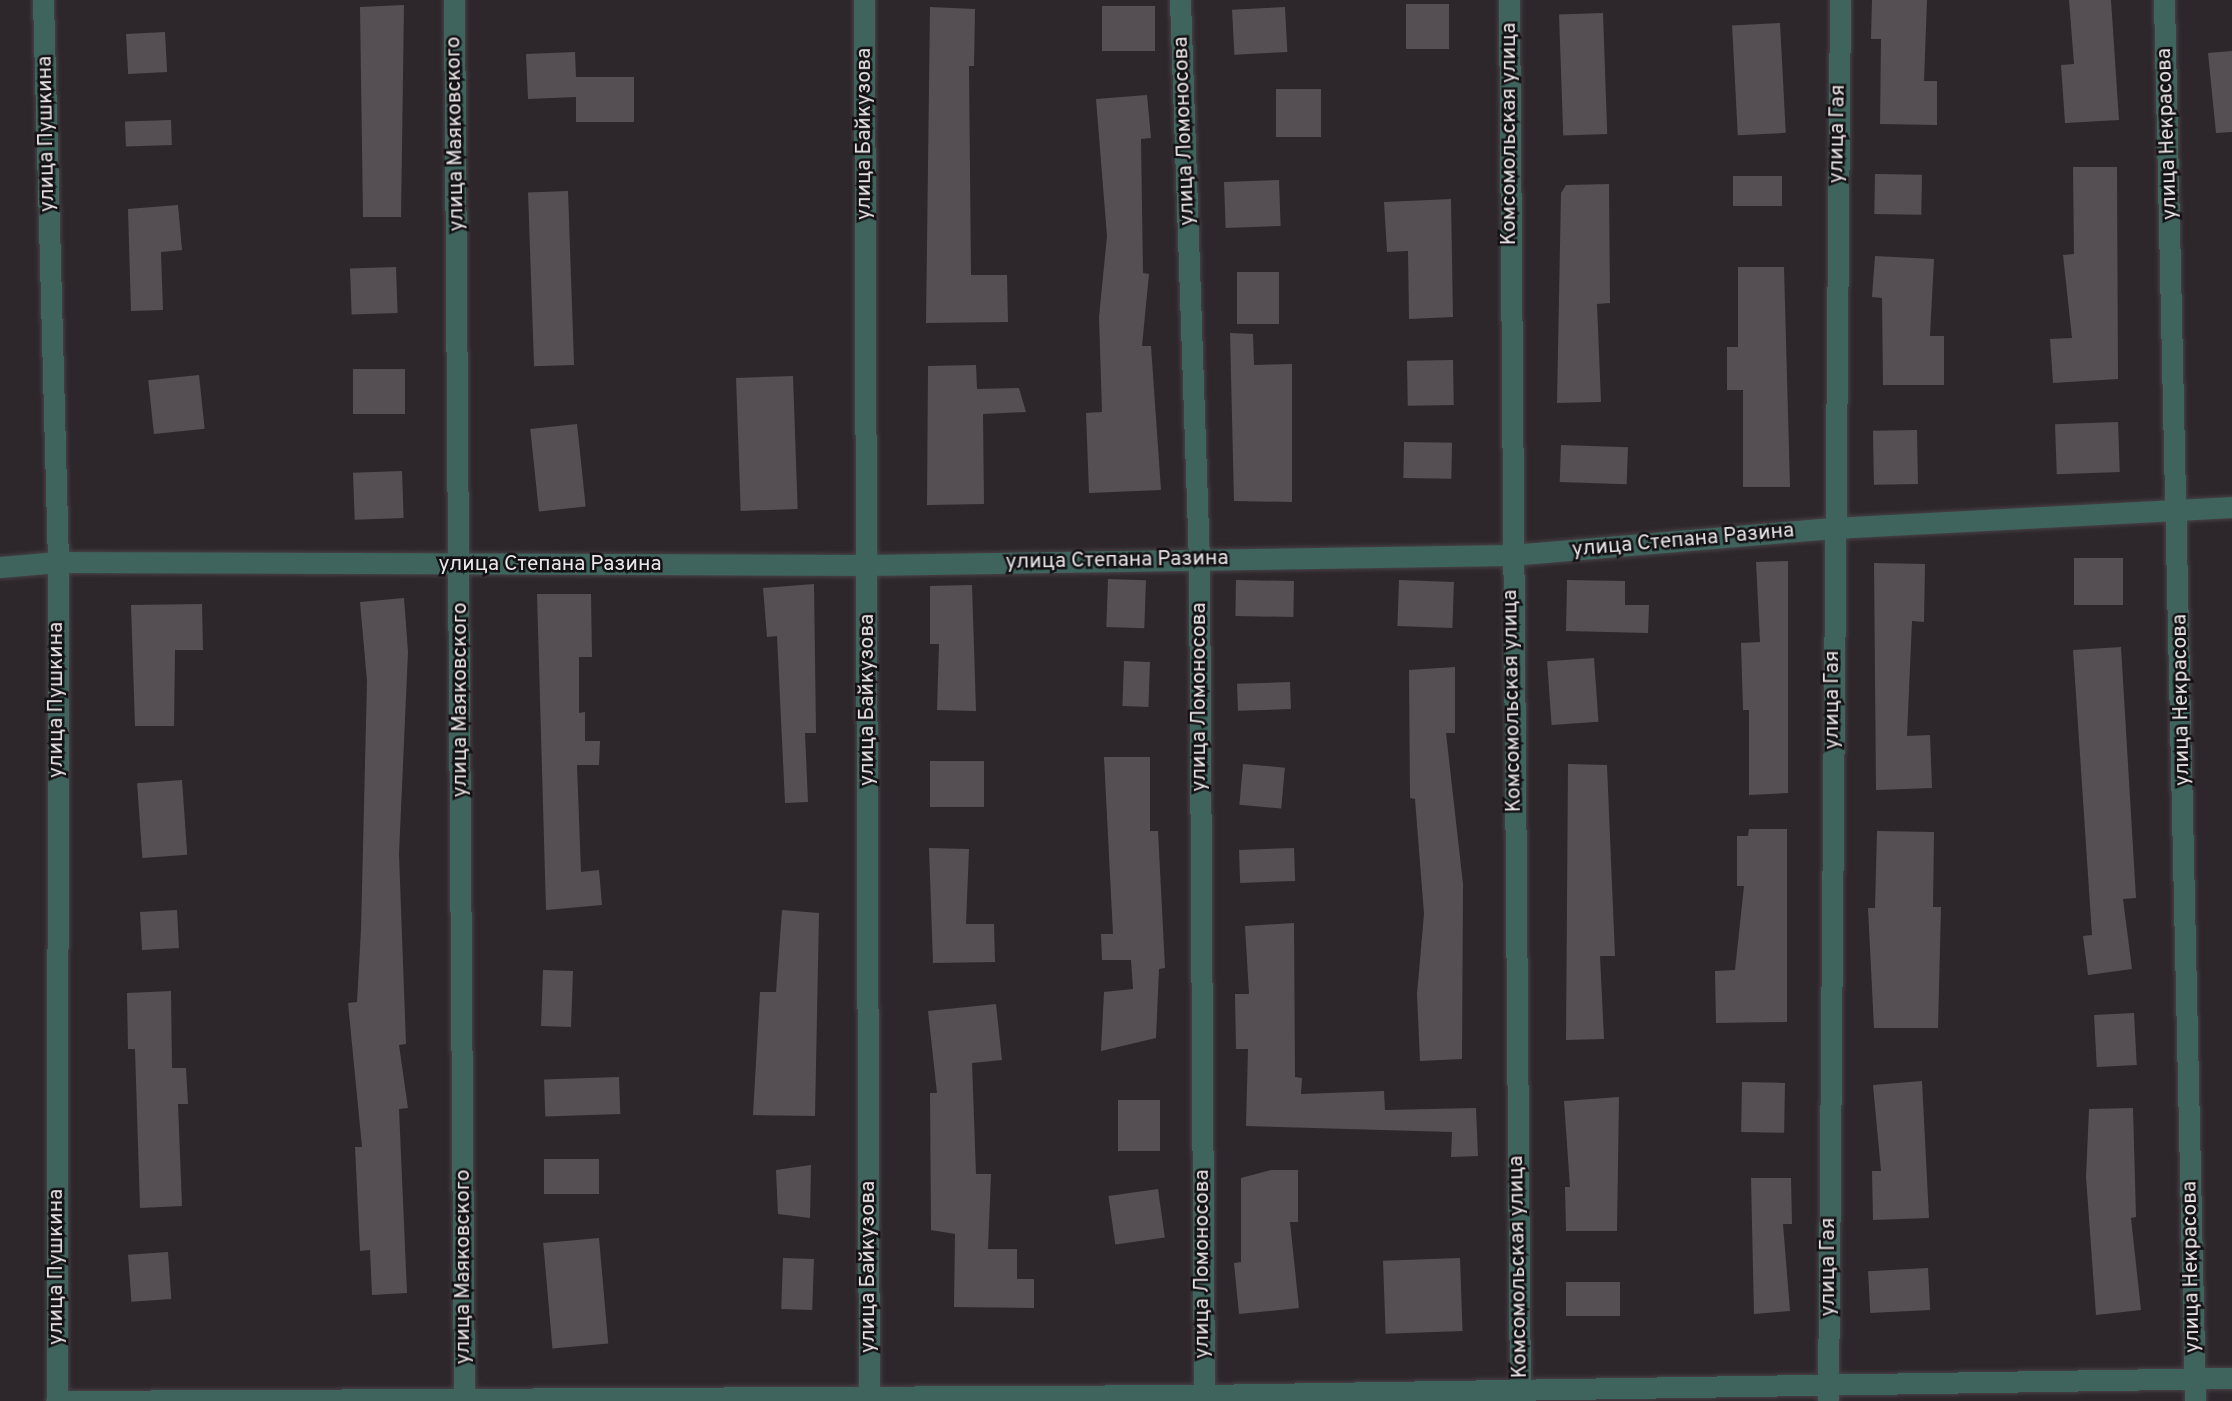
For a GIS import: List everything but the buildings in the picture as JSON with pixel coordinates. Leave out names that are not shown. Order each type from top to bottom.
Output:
[{"type":"street","name":"улица Пушкина","points":[[43,0],[58,562],[57,1401]]},
{"type":"street","name":"улица Маяковского","points":[[454,0],[464,1399]]},
{"type":"street","name":"улица Байкузова","points":[[864,0],[869,1398]]},
{"type":"street","name":"улица Ломоносова","points":[[1180,0],[1199,560],[1204,1395]]},
{"type":"street","name":"Комсомольская улица","points":[[1510,0],[1511,555],[1520,1395]]},
{"type":"street","name":"улица Гая","points":[[1828,1394],[1840,0]]},
{"type":"street","name":"улица Некрасова","points":[[2164,0],[2178,508],[2196,1401]]},
{"type":"street","name":"улица Степана Разина","points":[[0,567],[58,562],[868,565],[1511,555],[1834,528],[2232,507]]},
{"type":"street","points":[[57,1401],[1828,1394],[2232,1378]]}]
